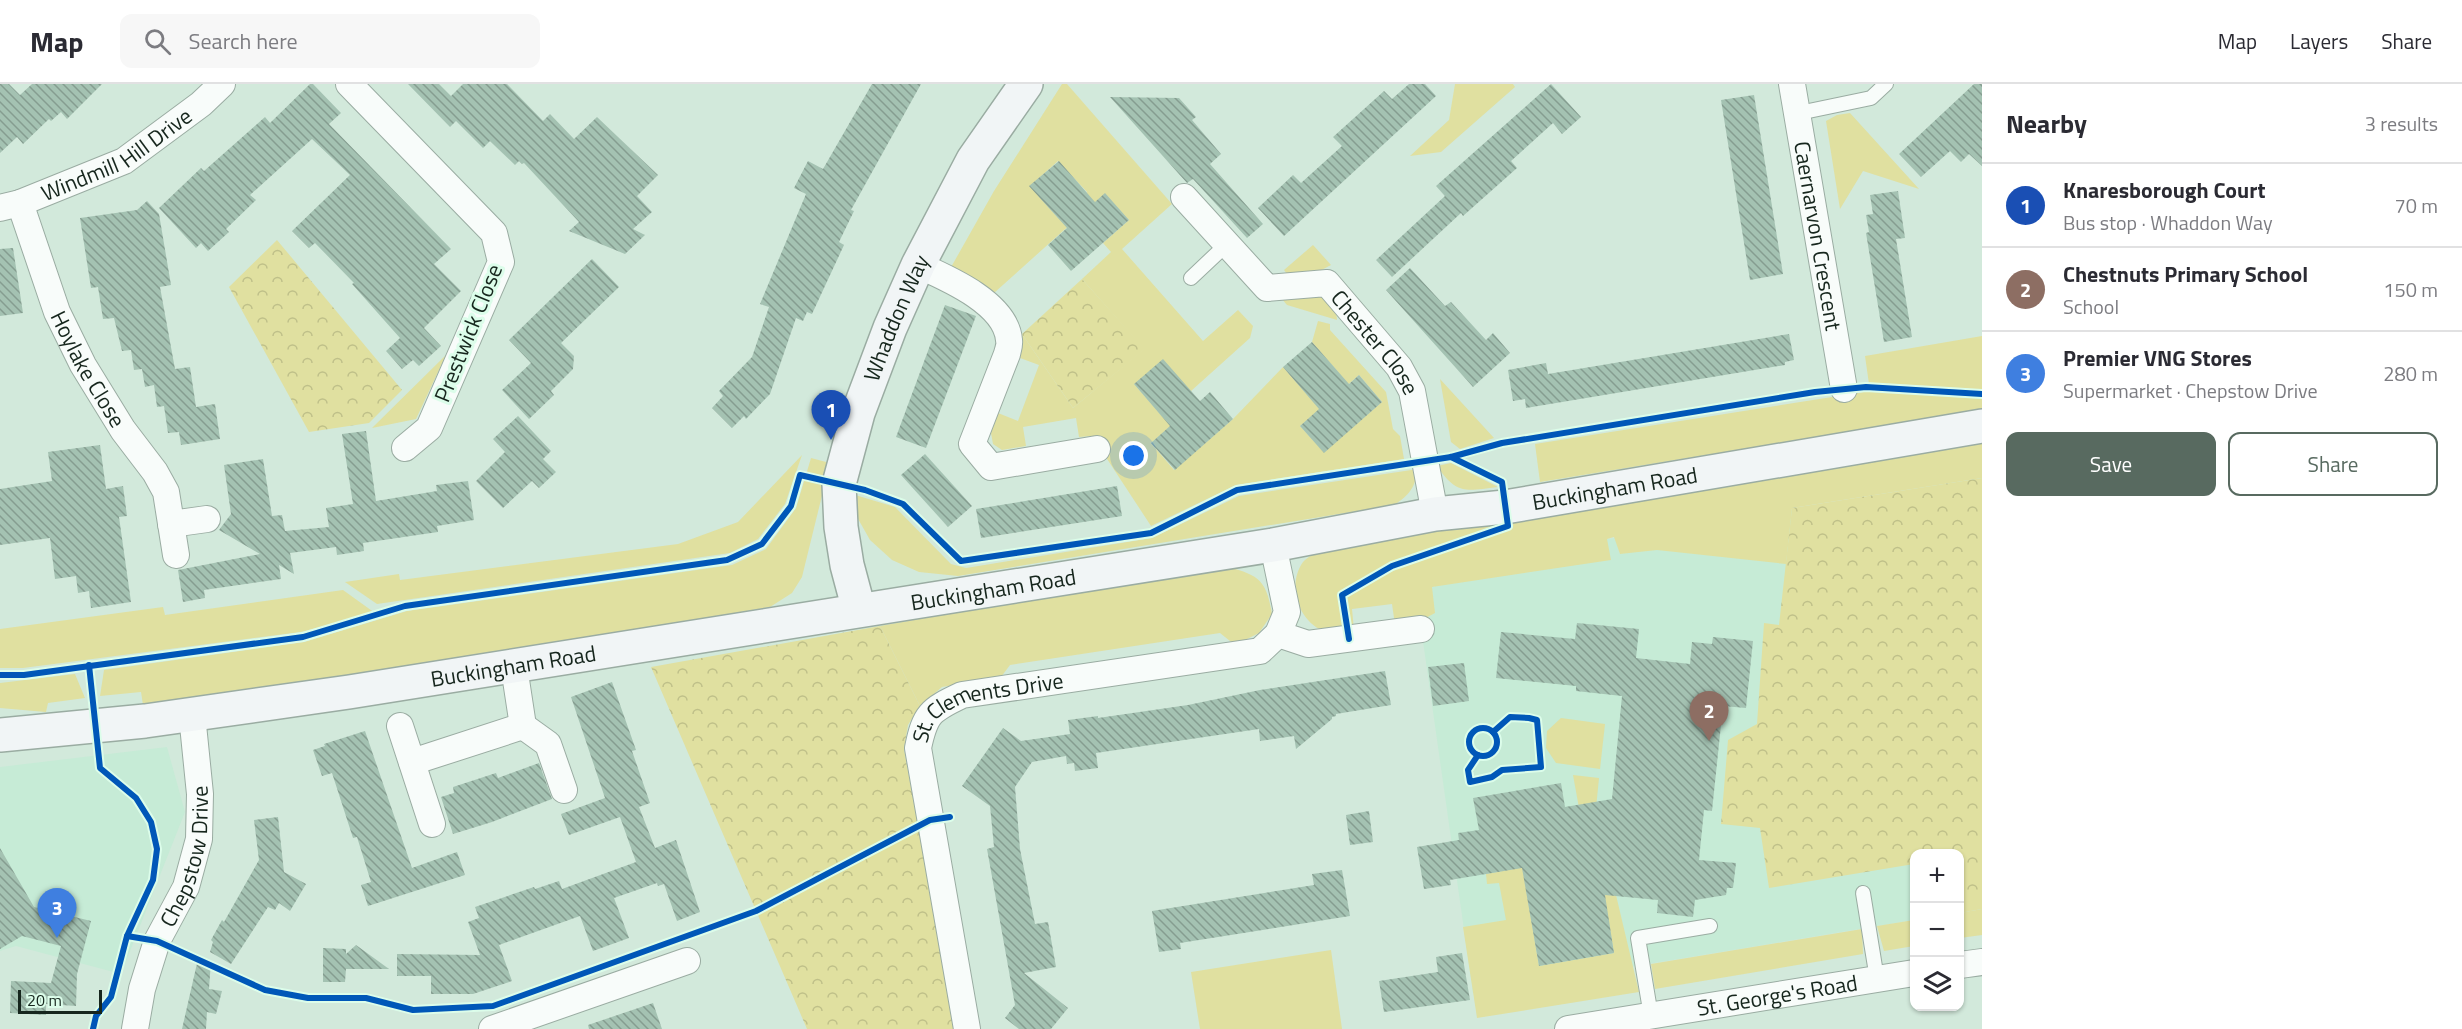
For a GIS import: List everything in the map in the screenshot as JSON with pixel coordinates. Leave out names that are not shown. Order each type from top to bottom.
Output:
[{"type":"main road","name":"Whaddon Way","points":[[859,610],[847,565],[841,527],[839,484],[858,413],[890,328],[918,265],[973,160],[1026,84]]},
{"type":"main road","name":"Buckingham Road","points":[[0,735],[192,715],[514,667],[1273,545],[1435,514],[1505,507],[1982,426]]},
{"type":"street","name":"Windmill Hill Drive","points":[[10,206],[124,161],[201,104],[222,84]]},
{"type":"street","name":"Prestwick Close","points":[[349,84],[494,233],[501,262],[429,428],[405,448]]},
{"type":"street","name":"Caernarvon Crescent","points":[[1792,84],[1799,113],[1844,389]]},
{"type":"street","name":"Chester Close","points":[[1184,197],[1267,288],[1327,283],[1399,367],[1412,391],[1435,514]]},
{"type":"street","name":"Hoylake Close","points":[[10,206],[83,365],[123,430],[155,472],[166,492],[176,555]]},
{"type":"street","points":[[918,265],[942,276],[988,304],[1003,323],[1009,340],[1007,354],[972,444],[991,467],[1097,449]]},
{"type":"street","points":[[171,524],[207,519]]},
{"type":"street","points":[[1273,545],[1287,612],[1278,634],[1308,644],[1421,629]]},
{"type":"street","name":"St. Clements Drive","points":[[968,1029],[918,748],[923,722],[939,705],[962,695],[1260,651],[1278,634]]},
{"type":"street","points":[[514,667],[523,726],[548,744],[564,790]]},
{"type":"street","name":"Chepstow Drive","points":[[135,1029],[142,989],[157,941],[186,887],[199,838],[200,794],[192,715]]},
{"type":"street","points":[[400,726],[432,824]]},
{"type":"street","points":[[412,762],[523,726]]},
{"type":"street","points":[[492,1029],[687,961]]},
{"type":"street","points":[[1964,964],[1982,962]]},
{"type":"street","name":"St. George's Road","points":[[1568,1029],[1651,1016],[1689,1019],[1910,974]]},
{"type":"lane","points":[[1799,113],[1871,98],[1886,84]]},
{"type":"lane","points":[[1191,278],[1227,244]]},
{"type":"lane","points":[[1863,893],[1877,979]]},
{"type":"lane","points":[[1651,1016],[1638,938],[1710,926]]},
{"type":"shaded area","points":[[1982,478],[1982,909],[1964,912],[1964,849],[1910,849],[1910,921],[1473,993],[1413,571]]},
{"type":"shaded area","points":[[167,747],[185,812],[121,974],[16,946],[0,951],[0,767]]},
{"type":"green space","points":[[1062,84],[1067,84],[1172,204],[1122,249],[1203,341],[1238,310],[1253,326],[1250,338],[1191,391],[1134,384],[1162,416],[1177,421],[1151,443],[1174,470],[1233,419],[1283,367],[1311,399],[1326,404],[1300,426],[1324,452],[1382,402],[1359,375],[1335,396],[1327,386],[1338,372],[1312,342],[1318,321],[1330,324],[1330,330],[1386,392],[1393,429],[1400,436],[1404,459],[1236,485],[1151,526],[1092,436],[1079,437],[1076,418],[1023,427],[1026,446],[1002,450],[993,444],[991,433],[998,413],[1018,421],[1039,365],[1020,358],[1022,334],[1073,408],[1144,349],[1082,279],[1111,252],[1103,243],[1129,220],[1105,194],[1081,214],[1087,192],[1058,161],[1030,186],[1058,218],[1073,222],[994,293],[950,269],[994,191]]},
{"type":"green space","points":[[1455,84],[1513,84],[1515,87],[1441,152],[1410,156],[1449,120]]},
{"type":"green space","points":[[1850,113],[1919,189],[1863,171],[1840,209],[1826,121],[1837,115]]},
{"type":"green space","points":[[277,240],[402,390],[369,423],[309,432],[229,287]]},
{"type":"green space","points":[[1313,245],[1331,265],[1312,275],[1290,278],[1284,270]]},
{"type":"green space","points":[[1082,279],[1145,349],[1073,408],[1022,334]]},
{"type":"green space","points":[[1311,293],[1329,302],[1335,310],[1337,320],[1287,305],[1282,299]]},
{"type":"green space","points":[[1982,336],[1982,410],[1540,482],[1535,444],[1870,391],[1865,356]]},
{"type":"green space","points":[[446,355],[416,419],[372,428]]},
{"type":"green space","points":[[1440,379],[1494,438],[1460,449],[1451,442]]},
{"type":"green space","points":[[1982,441],[1982,478],[1792,508],[1786,564],[1657,550],[1620,554],[1614,537],[1607,539],[1611,560],[1432,587],[1435,613],[1420,621],[1395,625],[1392,604],[1352,609],[1354,630],[1329,633],[1309,621],[1298,603],[1296,582],[1298,572],[1305,560],[1322,549]]},
{"type":"green space","points":[[802,455],[785,504],[758,539],[730,553],[377,604],[345,582],[399,574],[400,580],[678,544],[738,522]]},
{"type":"green space","points":[[811,458],[830,463],[802,577],[792,593],[770,607],[465,659],[143,705],[141,692],[100,696],[104,670],[304,642],[407,611],[732,565],[766,549],[796,508]]},
{"type":"green space","points":[[1451,463],[1498,487],[1469,490],[1456,486],[1437,466]]},
{"type":"green space","points":[[1418,469],[1411,490],[1394,505],[958,576],[919,572],[892,560],[870,540],[857,517],[852,494],[895,507],[951,564],[966,568],[1152,538],[1239,496]]},
{"type":"green space","points":[[1982,478],[1982,909],[1964,912],[1964,849],[1910,849],[1910,865],[1769,888],[1760,828],[1721,824],[1728,740],[1757,724],[1764,623],[1779,625],[1792,508]]},
{"type":"green space","points":[[1222,565],[1258,579],[1263,584],[1270,601],[1272,614],[1259,633],[1235,645],[1220,633],[1010,665],[1001,677],[942,687],[920,706],[880,626]]},
{"type":"green space","points":[[343,590],[375,613],[301,632],[23,668],[0,668],[0,629],[163,607],[165,615]]},
{"type":"green space","points":[[880,626],[920,706],[908,725],[904,749],[955,1029],[807,1029],[651,667]]},
{"type":"green space","points":[[75,674],[85,698],[48,703],[46,712],[0,708],[0,683]]},
{"type":"green space","points":[[1561,718],[1605,724],[1600,769],[1556,763],[1546,748],[1547,731]]},
{"type":"green space","points":[[1573,775],[1599,778],[1590,868]]},
{"type":"green space","points":[[1536,865],[1526,889],[1539,966],[1614,953],[1601,876],[1611,874],[1639,992],[1477,1018],[1463,927],[1506,920],[1499,883],[1487,884],[1486,874]]},
{"type":"green space","points":[[1982,909],[1982,935],[1964,937],[1964,912]]},
{"type":"green space","points":[[1910,921],[1910,947],[1884,951],[1877,926]]},
{"type":"green space","points":[[1862,929],[1863,954],[1655,989],[1651,964]]},
{"type":"green space","points":[[1331,950],[1342,1029],[1200,1029],[1191,972]]},
{"type":"building","points":[[0,84],[9,84],[20,95],[32,84],[102,84],[67,119],[61,112],[51,121],[49,119],[23,144],[17,137],[0,153]]},
{"type":"building","points":[[310,84],[313,84],[341,113],[329,124],[451,249],[434,264],[461,291],[424,328],[441,346],[419,366],[413,360],[402,369],[386,351],[400,338],[352,284],[354,283],[315,243],[309,248],[292,231],[350,175],[312,139],[250,195],[256,200],[226,229],[229,232],[208,251],[201,243],[196,248],[159,208],[201,168],[204,171],[265,117],[270,123]]},
{"type":"building","points":[[408,84],[439,84],[451,96],[463,84],[507,84],[543,121],[550,114],[574,139],[597,117],[658,175],[637,196],[652,212],[633,229],[645,235],[625,254],[569,231],[579,222],[524,163],[519,161],[515,165],[490,141],[483,148],[456,121],[450,127]]},
{"type":"building","points":[[872,84],[921,84],[851,210],[854,211],[839,242],[844,245],[812,314],[807,312],[803,321],[796,318],[770,394],[746,419],[744,416],[732,428],[712,408],[723,396],[719,391],[752,357],[769,307],[760,304],[806,194],[794,188],[808,161],[823,169]]},
{"type":"building","points":[[1409,84],[1425,84],[1436,96],[1284,236],[1258,208],[1293,175],[1301,183],[1342,146],[1333,137],[1384,91],[1392,99]]},
{"type":"building","points":[[1551,84],[1581,117],[1562,134],[1553,123],[1511,161],[1517,168],[1463,216],[1461,213],[1392,277],[1376,260],[1445,196],[1436,186]]},
{"type":"building","points":[[1974,84],[1982,84],[1982,166],[1969,154],[1961,162],[1950,151],[1921,177],[1899,154]]},
{"type":"building","points":[[1754,95],[1783,274],[1750,280],[1721,100]]},
{"type":"building","points":[[1110,97],[1179,98],[1196,117],[1192,120],[1221,154],[1210,164],[1263,224],[1247,238],[1193,179],[1187,183]]},
{"type":"building","points":[[1059,161],[1095,202],[1105,193],[1129,220],[1071,271],[1048,245],[1067,228],[1029,186]]},
{"type":"building","points":[[1898,191],[1905,238],[1896,239],[1912,337],[1884,342],[1866,233],[1869,232],[1866,215],[1873,214],[1870,195]]},
{"type":"building","points":[[147,201],[159,214],[171,285],[160,287],[175,369],[190,367],[196,407],[215,404],[220,439],[181,445],[179,432],[168,433],[164,406],[157,407],[154,385],[145,387],[142,369],[134,370],[131,350],[122,351],[114,318],[103,319],[98,287],[91,288],[80,218],[137,210]]},
{"type":"building","points":[[13,248],[23,313],[0,316],[0,249]]},
{"type":"building","points":[[592,259],[619,287],[561,343],[574,356],[573,369],[551,391],[554,395],[529,419],[502,390],[531,363],[509,340]]},
{"type":"building","points":[[1410,268],[1445,306],[1451,302],[1486,340],[1493,333],[1510,353],[1473,387],[1386,290]]},
{"type":"building","points":[[945,305],[976,316],[926,448],[896,437]]},
{"type":"building","points":[[1789,334],[1794,360],[1785,362],[1785,365],[1526,408],[1525,399],[1513,401],[1508,370],[1546,363],[1548,374]]},
{"type":"building","points":[[1312,342],[1349,384],[1359,375],[1382,402],[1324,453],[1300,426],[1319,409],[1283,367]]},
{"type":"building","points":[[1163,359],[1200,401],[1210,392],[1233,419],[1175,470],[1151,443],[1170,426],[1134,384]]},
{"type":"building","points":[[518,416],[551,451],[543,459],[556,472],[539,488],[532,481],[503,508],[476,481],[505,452],[493,439]]},
{"type":"building","points":[[366,431],[376,501],[437,491],[436,485],[468,481],[474,520],[437,526],[438,532],[363,543],[364,551],[337,555],[336,547],[290,553],[294,574],[279,565],[281,579],[204,590],[205,598],[183,602],[178,570],[260,554],[219,530],[231,514],[224,465],[263,459],[272,516],[282,515],[285,531],[329,527],[326,508],[353,504],[342,434]]},
{"type":"building","points":[[100,445],[106,489],[123,486],[127,516],[119,517],[131,602],[91,608],[89,591],[78,593],[76,576],[55,579],[50,538],[0,545],[0,489],[52,481],[48,452]]},
{"type":"building","points":[[925,454],[972,506],[948,527],[901,475]]},
{"type":"building","points":[[1117,486],[1122,516],[981,538],[976,509]]},
{"type":"building","points":[[1577,623],[1639,629],[1636,658],[1690,664],[1692,642],[1712,644],[1713,637],[1753,641],[1746,708],[1723,706],[1712,811],[1704,810],[1699,860],[1736,863],[1733,888],[1727,888],[1726,895],[1695,900],[1693,917],[1657,913],[1658,900],[1605,895],[1614,953],[1539,966],[1522,868],[1450,880],[1451,885],[1424,889],[1417,847],[1459,840],[1458,833],[1479,830],[1473,798],[1561,783],[1565,807],[1612,799],[1622,696],[1576,691],[1576,686],[1496,678],[1501,632],[1575,639]]},
{"type":"building","points":[[1464,663],[1469,701],[1433,706],[1428,667]]},
{"type":"building","points":[[1385,671],[1391,705],[1336,714],[1296,749],[1294,736],[1260,741],[1259,729],[1096,753],[1098,768],[1075,771],[1074,763],[1067,764],[1066,756],[1032,762],[1015,787],[1020,849],[1035,924],[1048,922],[1056,967],[1024,973],[1068,1008],[1051,1029],[1019,1029],[1005,1018],[1015,1005],[987,849],[994,847],[990,806],[962,786],[1003,728],[1021,741],[1070,734],[1068,720],[1188,705],[1260,690]]},
{"type":"building","points":[[612,682],[636,750],[632,751],[650,803],[639,807],[655,848],[676,840],[700,912],[677,921],[664,884],[658,886],[657,883],[614,898],[629,938],[593,951],[580,916],[499,945],[512,981],[473,994],[431,994],[431,976],[397,976],[397,954],[480,955],[468,922],[479,918],[475,907],[559,881],[562,889],[636,862],[620,817],[569,835],[561,814],[605,798],[571,697]]},
{"type":"building","points":[[365,731],[412,868],[457,852],[465,875],[368,906],[361,885],[371,882],[357,837],[353,838],[332,773],[322,776],[313,750],[325,746],[324,744]]},
{"type":"building","points":[[539,763],[552,799],[453,834],[441,797],[454,793],[453,787],[496,773],[498,778]]},
{"type":"building","points":[[1369,811],[1373,842],[1350,845],[1346,815]]},
{"type":"building","points":[[278,817],[284,872],[306,884],[290,911],[279,903],[275,910],[268,907],[231,964],[210,952],[213,942],[211,940],[222,920],[224,922],[259,860],[254,820]]},
{"type":"building","points":[[0,848],[34,907],[91,921],[77,974],[76,1006],[46,1004],[46,1015],[10,1013],[11,981],[51,983],[61,946],[22,936],[0,949]]},
{"type":"building","points":[[1342,870],[1350,916],[1180,943],[1181,949],[1159,952],[1152,911],[1314,885],[1312,874]]},
{"type":"building","points":[[356,945],[389,969],[346,969],[345,982],[323,982],[323,948],[346,949],[346,954]]},
{"type":"building","points":[[1462,953],[1470,1000],[1384,1012],[1379,981],[1438,972],[1436,957]]},
{"type":"building","points":[[198,959],[211,961],[209,989],[222,991],[216,1014],[207,1012],[206,1029],[182,1029]]},
{"type":"building","points":[[653,1003],[662,1029],[589,1029],[588,1025]]},
{"type":"cycle path","points":[[0,675],[24,675],[303,637],[405,606],[727,560],[762,544],[791,506],[800,475],[865,490],[903,504],[961,561],[1151,533],[1237,490],[1451,457],[1502,443],[1815,392],[1866,387],[1982,394]]},
{"type":"cycle path","points":[[1349,639],[1342,595],[1392,566],[1508,526],[1502,482],[1451,457]]},
{"type":"cycle path","points":[[89,665],[100,768],[136,798],[151,822],[157,849],[153,880],[127,936],[111,997],[96,1016],[93,1029]]},
{"type":"cycle path","points":[[1478,755],[1468,770],[1470,782],[1492,777],[1502,770],[1541,767],[1537,720],[1510,717],[1493,732]]},
{"type":"cycle path","points":[[1483,728],[1493,732],[1497,742],[1493,752],[1483,756],[1473,752],[1469,742],[1473,732],[1483,728]]},
{"type":"cycle path","points":[[127,936],[157,941],[265,990],[308,998],[366,998],[413,1010],[493,1006],[756,911],[930,820],[950,817]]},
{"type":"place","name":"Knaresborough Court","points":[[831,440]]},
{"type":"place","name":"Chestnuts Primary School","points":[[1709,741]]},
{"type":"place","name":"Premier VNG Stores","points":[[57,938]]}]
